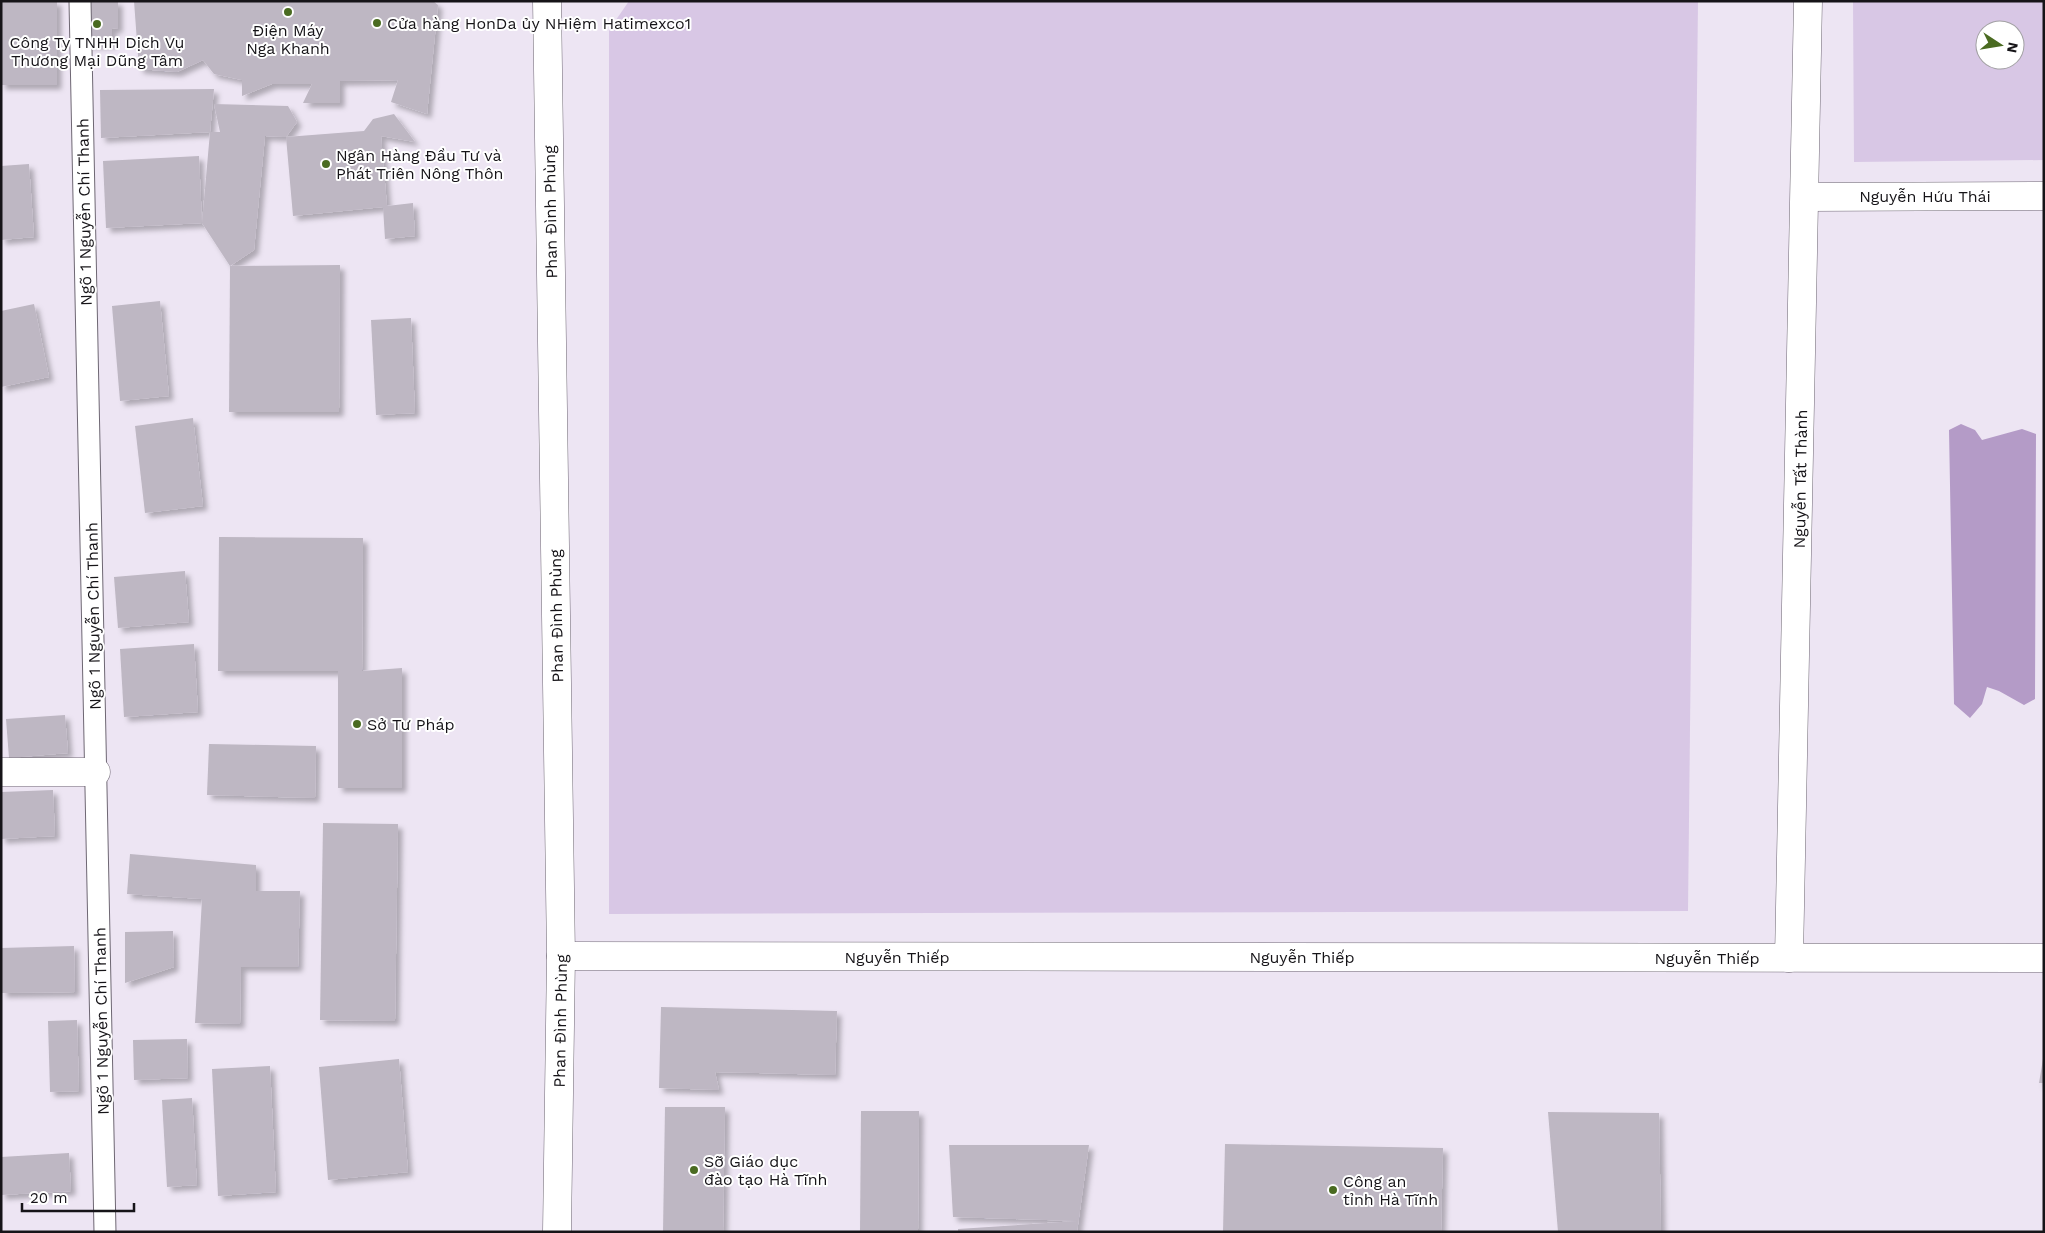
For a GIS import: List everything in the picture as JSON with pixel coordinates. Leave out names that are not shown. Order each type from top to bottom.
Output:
[{"type":"street","name":"Phan Đình Phùng","points":[[547,1],[561,956],[557,1232]]},
{"type":"street","name":"Nguyễn Tất Thành","points":[[1789,958],[1806,197],[1808,1]]},
{"type":"street","name":"Nguyễn Hứu Thái","points":[[1806,197],[2044,196]]},
{"type":"street","points":[[1,772],[96,772]]},
{"type":"street","name":"Nguyễn Thiếp","points":[[561,956],[2044,958]]},
{"type":"lane","name":"Ngõ 1 Nguyễn Chí Thanh","points":[[80,1],[105,1232]]},
{"type":"shaded area","points":[[629,1],[1698,1],[1688,911],[609,914],[609,30]]},
{"type":"shaded area","points":[[1853,1],[2044,1],[2044,160],[1854,162]]},
{"type":"shaded area","points":[[1961,424],[1975,430],[1982,440],[2022,429],[2036,434],[2035,699],[2024,705],[1999,691],[1987,687],[1982,704],[1970,718],[1954,704],[1949,430]]},
{"type":"building","points":[[1,1],[57,1],[57,85],[1,85]]},
{"type":"building","points":[[85,1],[118,1],[118,29],[112,28],[112,44],[85,45]]},
{"type":"building","points":[[134,1],[433,1],[438,5],[427,114],[391,102],[398,80],[340,81],[340,103],[303,103],[312,84],[272,84],[242,96],[242,80],[214,74],[203,60],[177,72],[139,69]]},
{"type":"building","points":[[214,89],[210,132],[101,138],[100,90]]},
{"type":"building","points":[[214,104],[288,106],[297,122],[286,137],[265,136],[254,250],[230,266],[202,223],[210,132],[220,132]]},
{"type":"building","points":[[394,114],[415,142],[381,136],[387,206],[413,203],[415,236],[385,239],[383,207],[293,216],[286,137],[364,131],[373,119]]},
{"type":"building","points":[[199,156],[202,223],[106,228],[103,161]]},
{"type":"building","points":[[29,164],[34,237],[1,240],[1,166]]},
{"type":"building","points":[[340,265],[339,412],[229,412],[230,266]]},
{"type":"building","points":[[160,301],[169,396],[120,401],[112,306]]},
{"type":"building","points":[[34,304],[49,377],[1,387],[1,311]]},
{"type":"building","points":[[411,318],[415,413],[376,415],[371,320]]},
{"type":"building","points":[[193,418],[203,506],[145,513],[135,426]]},
{"type":"building","points":[[219,537],[363,538],[362,671],[402,668],[402,788],[338,788],[338,671],[218,671]]},
{"type":"building","points":[[185,571],[189,622],[118,628],[114,577]]},
{"type":"building","points":[[194,644],[198,712],[124,717],[120,649]]},
{"type":"building","points":[[65,715],[68,753],[9,758],[6,719]]},
{"type":"building","points":[[209,744],[316,746],[315,798],[207,795]]},
{"type":"building","points":[[53,790],[55,836],[1,839],[1,792]]},
{"type":"building","points":[[323,823],[398,824],[395,1021],[320,1020]]},
{"type":"building","points":[[130,854],[256,865],[256,891],[300,891],[298,967],[241,967],[240,1024],[195,1023],[202,899],[127,894]]},
{"type":"building","points":[[173,931],[174,967],[125,983],[125,932]]},
{"type":"building","points":[[74,946],[75,992],[2,993],[1,948]]},
{"type":"building","points":[[661,1007],[837,1011],[835,1075],[715,1072],[719,1090],[659,1088]]},
{"type":"building","points":[[77,1020],[79,1091],[50,1092],[48,1021]]},
{"type":"building","points":[[187,1039],[188,1078],[134,1080],[133,1040]]},
{"type":"building","points":[[399,1059],[408,1172],[328,1180],[319,1067]]},
{"type":"building","points":[[2043,1059],[2044,1083],[2039,1083]]},
{"type":"building","points":[[270,1066],[276,1192],[218,1196],[212,1069]]},
{"type":"building","points":[[192,1098],[197,1185],[167,1187],[162,1100]]},
{"type":"building","name":"Sỡ Giáo dục đào tạo Hà Tĩnh","points":[[665,1107],[725,1107],[723,1232],[663,1232]]},
{"type":"building","points":[[861,1111],[919,1111],[918,1232],[860,1232]]},
{"type":"building","points":[[1548,1112],[1659,1113],[1661,1232],[1558,1232]]},
{"type":"building","name":"Công an tỉnh Hà Tĩnh","points":[[1225,1144],[1443,1148],[1441,1232],[1223,1232]]},
{"type":"building","points":[[949,1145],[1089,1145],[1077,1232],[958,1232],[958,1229],[1077,1221],[953,1217]]},
{"type":"building","points":[[69,1153],[71,1191],[1,1195],[1,1157]]},
{"type":"place","name":"Điện Máy Nga Khanh","points":[[288,12]]},
{"type":"place","name":"Cửa hàng HonDa ủy NHiệm Hatimexco1","points":[[377,23]]},
{"type":"place","name":"Công Ty TNHH Dịch Vụ Thương Mại Dũng Tâm","points":[[97,24]]},
{"type":"place","name":"Ngân Hàng Đầu Tư và Phát Triên Nông Thôn","points":[[326,164]]},
{"type":"place","name":"Sở Tư Pháp","points":[[357,724]]},
{"type":"place","name":"Sỡ Giáo dục đào tạo Hà Tĩnh","points":[[694,1170]]},
{"type":"place","name":"Công an tỉnh Hà Tĩnh","points":[[1333,1190]]}]
